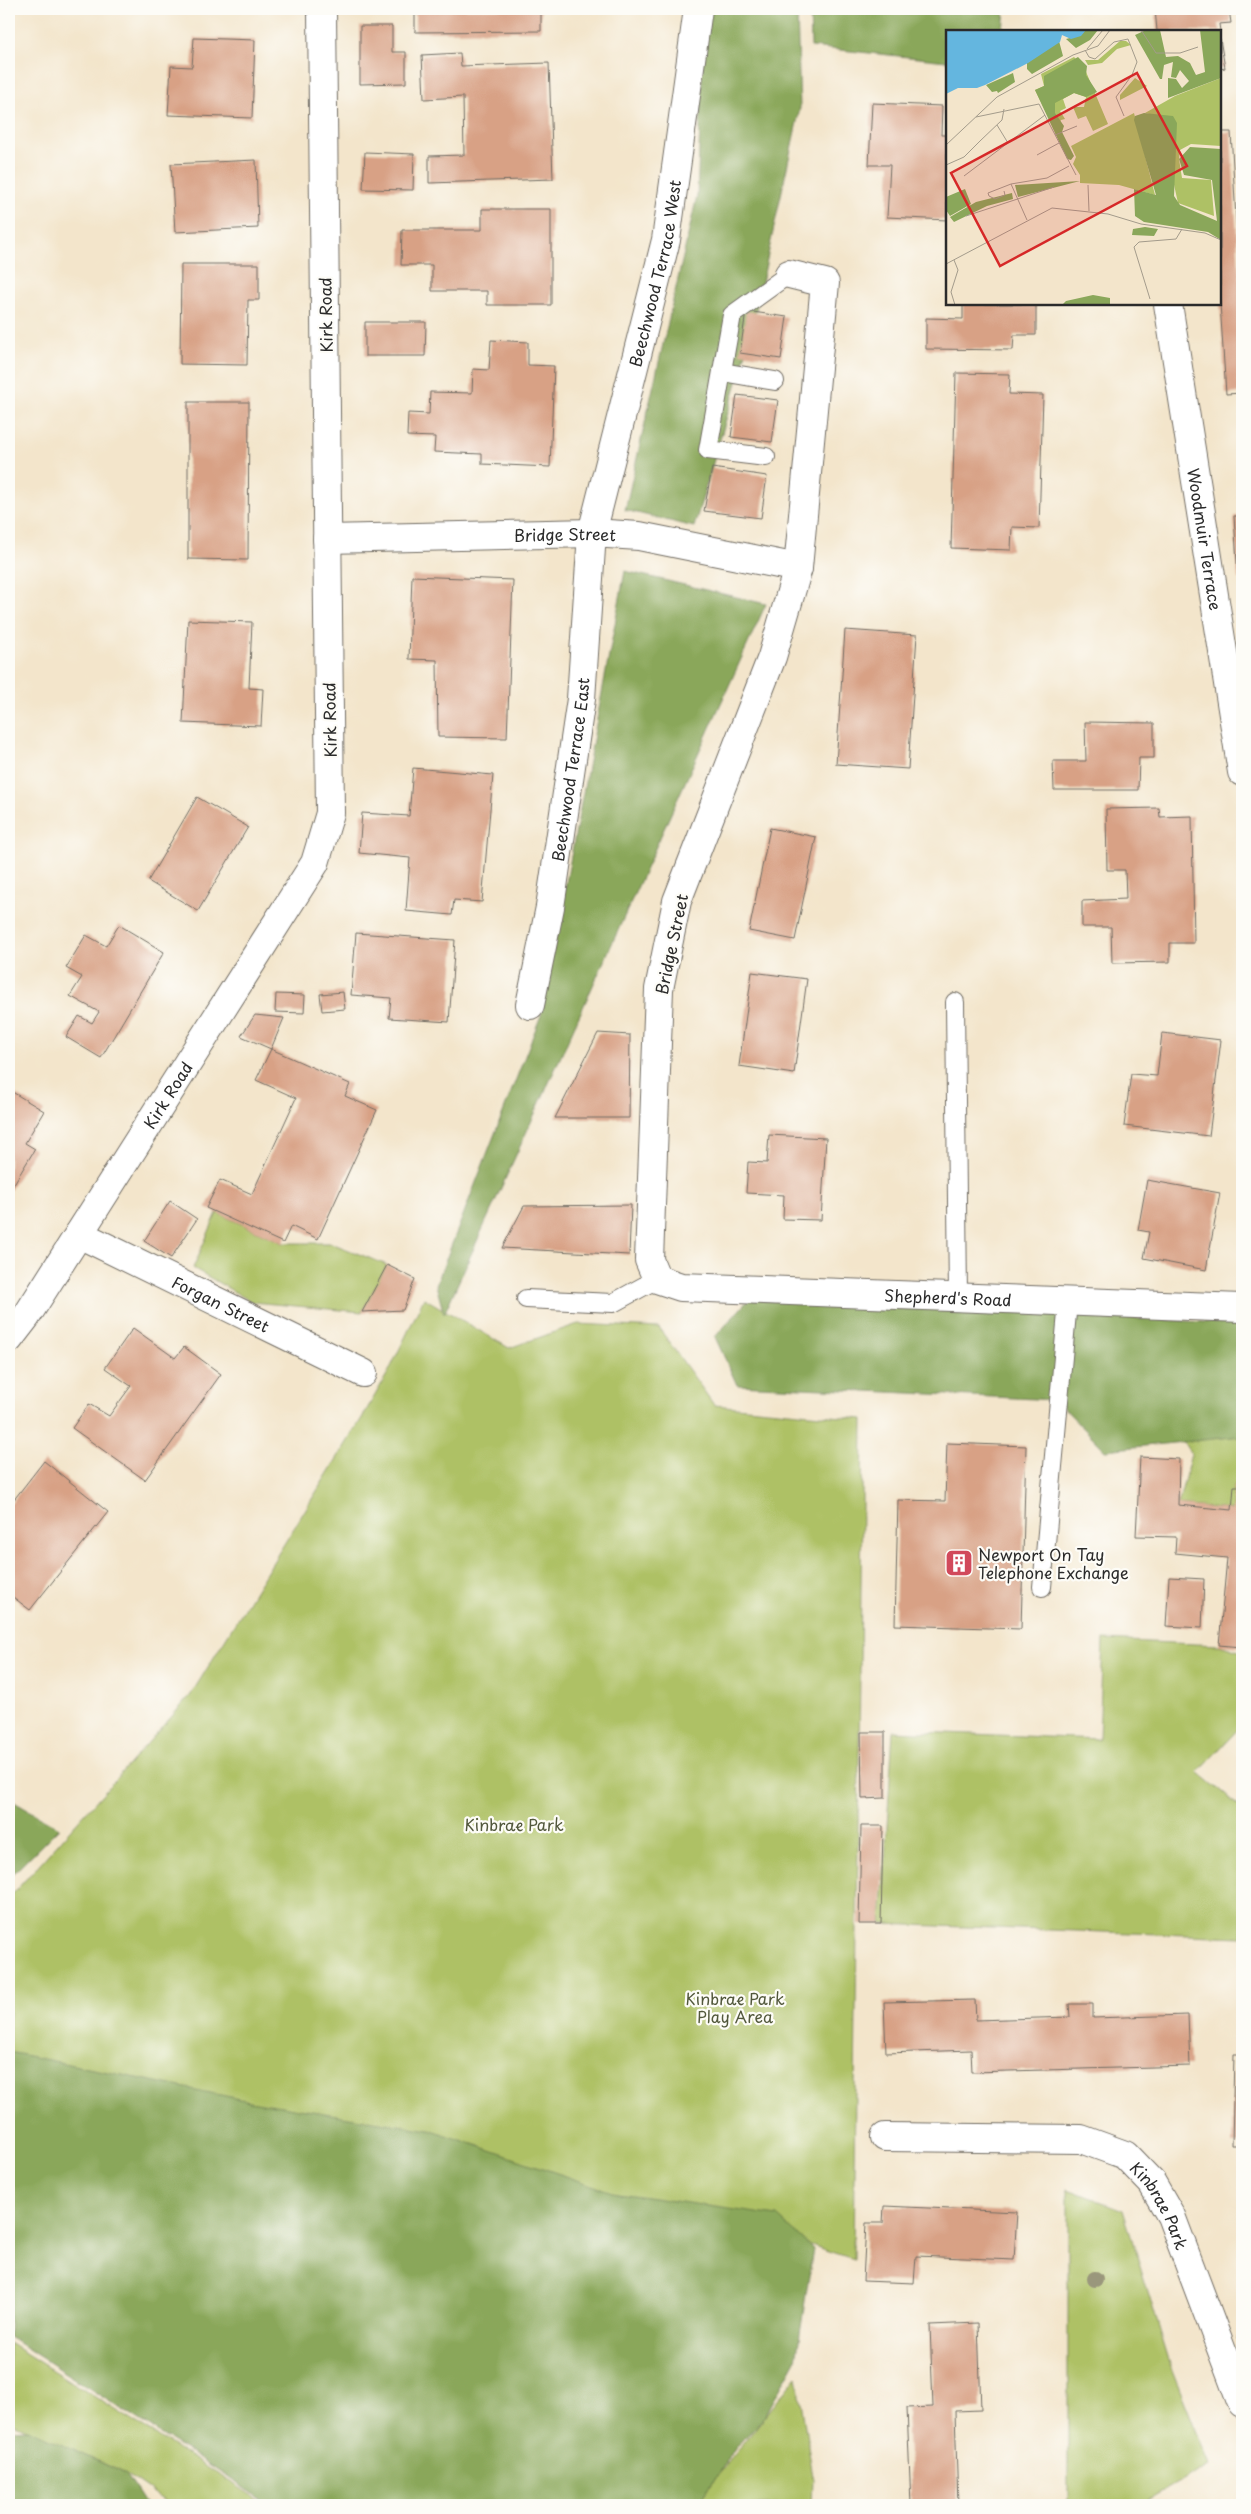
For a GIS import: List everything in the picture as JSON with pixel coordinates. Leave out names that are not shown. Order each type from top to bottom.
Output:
[{"type":"street","name":"Kirk Road","points":[[9,1339],[26,1317],[315,863],[330,813],[322,9]]},
{"type":"street","name":"Beechwood Terrace West","points":[[592,533],[666,240],[698,9]]},
{"type":"street","name":"Bridge Street","points":[[656,1279],[650,1260],[659,989],[677,900],[769,666],[798,568],[825,284],[789,274]]},
{"type":"street","name":"Woodmuir Terrace","points":[[1168,305],[1242,772]]},
{"type":"street","name":"Bridge Street","points":[[327,539],[592,533],[639,536],[798,568]]},
{"type":"street","name":"Beechwood Terrace East","points":[[530,1005],[550,907],[581,699],[592,533]]},
{"type":"street","name":"Forgan Street","points":[[79,1234],[363,1373]]},
{"type":"street","name":"Shepherd's Road","points":[[656,1279],[681,1287],[1242,1308]]},
{"type":"street","name":"Kinbrae Park","points":[[885,2136],[1081,2139],[1126,2155],[1152,2183],[1170,2216],[1242,2404]]},
{"type":"lane","points":[[766,457],[708,450],[732,315],[789,274]]},
{"type":"lane","points":[[722,372],[775,381]]},
{"type":"lane","points":[[955,1002],[958,1298]]},
{"type":"lane","points":[[526,1299],[613,1303],[656,1279]]},
{"type":"lane","points":[[1042,1587],[1068,1302]]},
{"type":"green space","points":[[705,9],[797,9],[800,108],[749,342],[694,527],[625,510],[697,196]]},
{"type":"green space","points":[[810,9],[1005,9],[1003,30],[946,30],[946,61],[811,47]]},
{"type":"green space","points":[[625,571],[766,604],[444,1314],[436,1285],[541,1015]]},
{"type":"green space","points":[[217,1213],[283,1243],[331,1243],[387,1265],[362,1312],[252,1302],[193,1268]]},
{"type":"green space","name":"Kinbrae Park","points":[[424,1298],[509,1348],[578,1324],[659,1328],[714,1405],[863,1419],[853,2259],[704,2209],[483,2170],[9,2057],[9,1898],[190,1696],[362,1418],[389,1371]]},
{"type":"green space","points":[[750,1298],[1242,1324],[1242,1436],[1105,1450],[1056,1400],[737,1385],[715,1337]]},
{"type":"green space","points":[[1113,1333],[1242,1334],[1242,1486],[1234,1486],[1232,1510],[1178,1505],[1191,1454]]},
{"type":"green space","points":[[1103,1640],[1219,1645],[1242,1652],[1242,1725],[1198,1772],[1242,1809],[1242,1937],[881,1924],[893,1731],[1099,1739]]},
{"type":"green space","points":[[9,1799],[59,1828],[9,1878]]},
{"type":"green space","points":[[9,2052],[250,2101],[435,2131],[612,2192],[777,2216],[813,2249],[796,2360],[765,2416],[735,2449],[698,2505],[271,2505],[9,2337]]},
{"type":"green space","points":[[1068,2189],[1123,2210],[1172,2370],[1210,2465],[1140,2505],[1068,2505]]},
{"type":"green space","points":[[9,2343],[267,2505],[171,2505],[126,2474],[9,2421]]},
{"type":"green space","points":[[797,2376],[813,2477],[812,2505],[698,2505],[716,2478]]},
{"type":"green space","points":[[28,2429],[126,2474],[146,2505],[9,2505],[9,2430]]},
{"type":"building","points":[[415,9],[541,9],[541,31],[415,32]]},
{"type":"building","points":[[1155,9],[1229,9],[1231,23],[1219,24],[1220,30],[1157,30]]},
{"type":"building","points":[[360,26],[392,26],[392,52],[406,52],[406,83],[360,84]]},
{"type":"building","points":[[194,38],[255,40],[252,118],[168,115],[171,66],[192,67]]},
{"type":"building","points":[[1221,45],[1225,68],[1221,69]]},
{"type":"building","points":[[460,53],[461,66],[549,63],[553,179],[429,183],[429,156],[464,155],[463,97],[424,99],[422,55]]},
{"type":"building","points":[[872,103],[942,106],[941,135],[946,135],[946,220],[887,217],[890,165],[869,165]]},
{"type":"building","points":[[1221,132],[1231,132],[1240,288],[1242,288],[1242,393],[1226,394],[1220,305]]},
{"type":"building","points":[[365,152],[414,154],[413,190],[363,189]]},
{"type":"building","points":[[256,160],[258,228],[175,232],[171,164]]},
{"type":"building","points":[[482,209],[551,209],[551,305],[487,305],[487,291],[432,291],[432,265],[401,265],[402,230],[482,230]]},
{"type":"building","points":[[181,264],[259,264],[259,300],[248,300],[247,365],[180,364]]},
{"type":"building","points":[[963,305],[1036,305],[1036,335],[1014,335],[1013,350],[926,349],[926,318],[963,319]]},
{"type":"building","points":[[746,311],[787,317],[781,359],[740,353]]},
{"type":"building","points":[[365,322],[426,322],[425,356],[365,356]]},
{"type":"building","points":[[491,340],[528,342],[528,365],[554,366],[550,467],[482,464],[482,454],[434,452],[435,437],[407,436],[408,413],[429,414],[430,392],[472,393],[473,369],[489,370]]},
{"type":"building","points":[[956,373],[1010,374],[1009,394],[1043,395],[1039,528],[1012,527],[1011,550],[951,548]]},
{"type":"building","points":[[737,395],[778,400],[772,442],[731,437]]},
{"type":"building","points":[[188,402],[249,402],[248,560],[188,559]]},
{"type":"building","points":[[712,468],[767,476],[761,518],[704,511]]},
{"type":"building","points":[[1234,516],[1242,516],[1242,578],[1238,579]]},
{"type":"building","points":[[412,576],[513,580],[507,738],[438,737],[437,660],[409,659]]},
{"type":"building","points":[[188,620],[252,622],[249,688],[263,689],[261,726],[183,723]]},
{"type":"building","points":[[845,630],[917,635],[908,769],[836,764]]},
{"type":"building","points":[[1085,722],[1154,723],[1154,758],[1139,758],[1138,790],[1054,790],[1053,761],[1086,761]]},
{"type":"building","points":[[413,768],[493,775],[482,902],[454,900],[452,915],[406,911],[410,858],[359,853],[362,813],[409,816]]},
{"type":"building","points":[[197,797],[248,827],[198,911],[148,881]]},
{"type":"building","points":[[1159,808],[1160,817],[1192,816],[1194,943],[1170,943],[1170,962],[1112,963],[1111,927],[1082,927],[1082,901],[1126,899],[1125,870],[1107,870],[1106,809]]},
{"type":"building","points":[[770,828],[816,837],[795,940],[749,931]]},
{"type":"building","points":[[119,925],[164,952],[101,1058],[66,1037],[79,1016],[92,1023],[99,1012],[70,996],[82,977],[66,968],[86,935],[106,946]]},
{"type":"building","points":[[356,933],[455,940],[449,1022],[389,1018],[391,998],[351,995]]},
{"type":"building","points":[[752,972],[807,979],[794,1074],[739,1066]]},
{"type":"building","points":[[343,992],[345,1009],[322,1011],[320,994]]},
{"type":"building","points":[[276,994],[305,995],[304,1013],[275,1012]]},
{"type":"building","points":[[255,1015],[284,1018],[271,1049],[241,1036]]},
{"type":"building","points":[[598,1033],[630,1035],[629,1118],[555,1118]]},
{"type":"building","points":[[1162,1033],[1221,1040],[1209,1136],[1124,1126],[1131,1074],[1157,1076]]},
{"type":"building","points":[[271,1049],[350,1084],[345,1096],[377,1110],[318,1239],[291,1226],[283,1243],[206,1208],[220,1180],[252,1194],[296,1098],[256,1080]]},
{"type":"building","points":[[9,1090],[44,1111],[25,1143],[35,1149],[9,1192]]},
{"type":"building","points":[[769,1135],[826,1138],[821,1220],[783,1219],[784,1195],[746,1193],[748,1162],[767,1163]]},
{"type":"building","points":[[1147,1180],[1220,1193],[1206,1270],[1144,1258],[1149,1232],[1138,1230]]},
{"type":"building","points":[[170,1201],[197,1219],[171,1258],[144,1241]]},
{"type":"building","points":[[631,1205],[629,1255],[502,1248],[524,1206]]},
{"type":"building","points":[[387,1265],[415,1279],[403,1310],[362,1312]]},
{"type":"building","points":[[133,1328],[175,1358],[184,1347],[221,1374],[145,1480],[72,1428],[89,1404],[109,1416],[131,1386],[105,1368]]},
{"type":"building","name":"Newport On Tay Telephone Exchange","points":[[947,1443],[1026,1446],[1021,1629],[895,1625],[898,1500],[945,1501]]},
{"type":"building","points":[[1140,1457],[1179,1459],[1178,1505],[1232,1510],[1234,1486],[1242,1486],[1242,1647],[1219,1645],[1227,1558],[1175,1553],[1176,1537],[1136,1536]]},
{"type":"building","points":[[44,1461],[108,1512],[30,1610],[9,1594],[9,1506]]},
{"type":"building","points":[[1169,1577],[1204,1579],[1202,1628],[1166,1626]]},
{"type":"building","points":[[861,1732],[885,1732],[885,1798],[862,1799]]},
{"type":"building","points":[[861,1826],[883,1826],[881,1924],[859,1924]]},
{"type":"building","points":[[975,2000],[976,2020],[1070,2017],[1069,2004],[1093,2004],[1093,2018],[1188,2015],[1190,2066],[972,2072],[971,2050],[886,2053],[884,2002]]},
{"type":"building","points":[[1234,2054],[1242,2054],[1242,2145],[1232,2145]]},
{"type":"building","points":[[884,2206],[1017,2212],[1014,2260],[916,2256],[914,2283],[863,2281],[866,2223],[883,2223]]},
{"type":"building","points":[[978,2323],[981,2410],[955,2411],[958,2505],[911,2505],[907,2408],[933,2407],[930,2325]]},
{"type":"building","points":[[1242,2323],[1242,2339],[1237,2337]]},
{"type":"place","name":"Newport On Tay Telephone Exchange","points":[[959,1563]]},
{"type":"park label","name":"Kinbrae Park Play Area","points":[[735,2007]]}]
